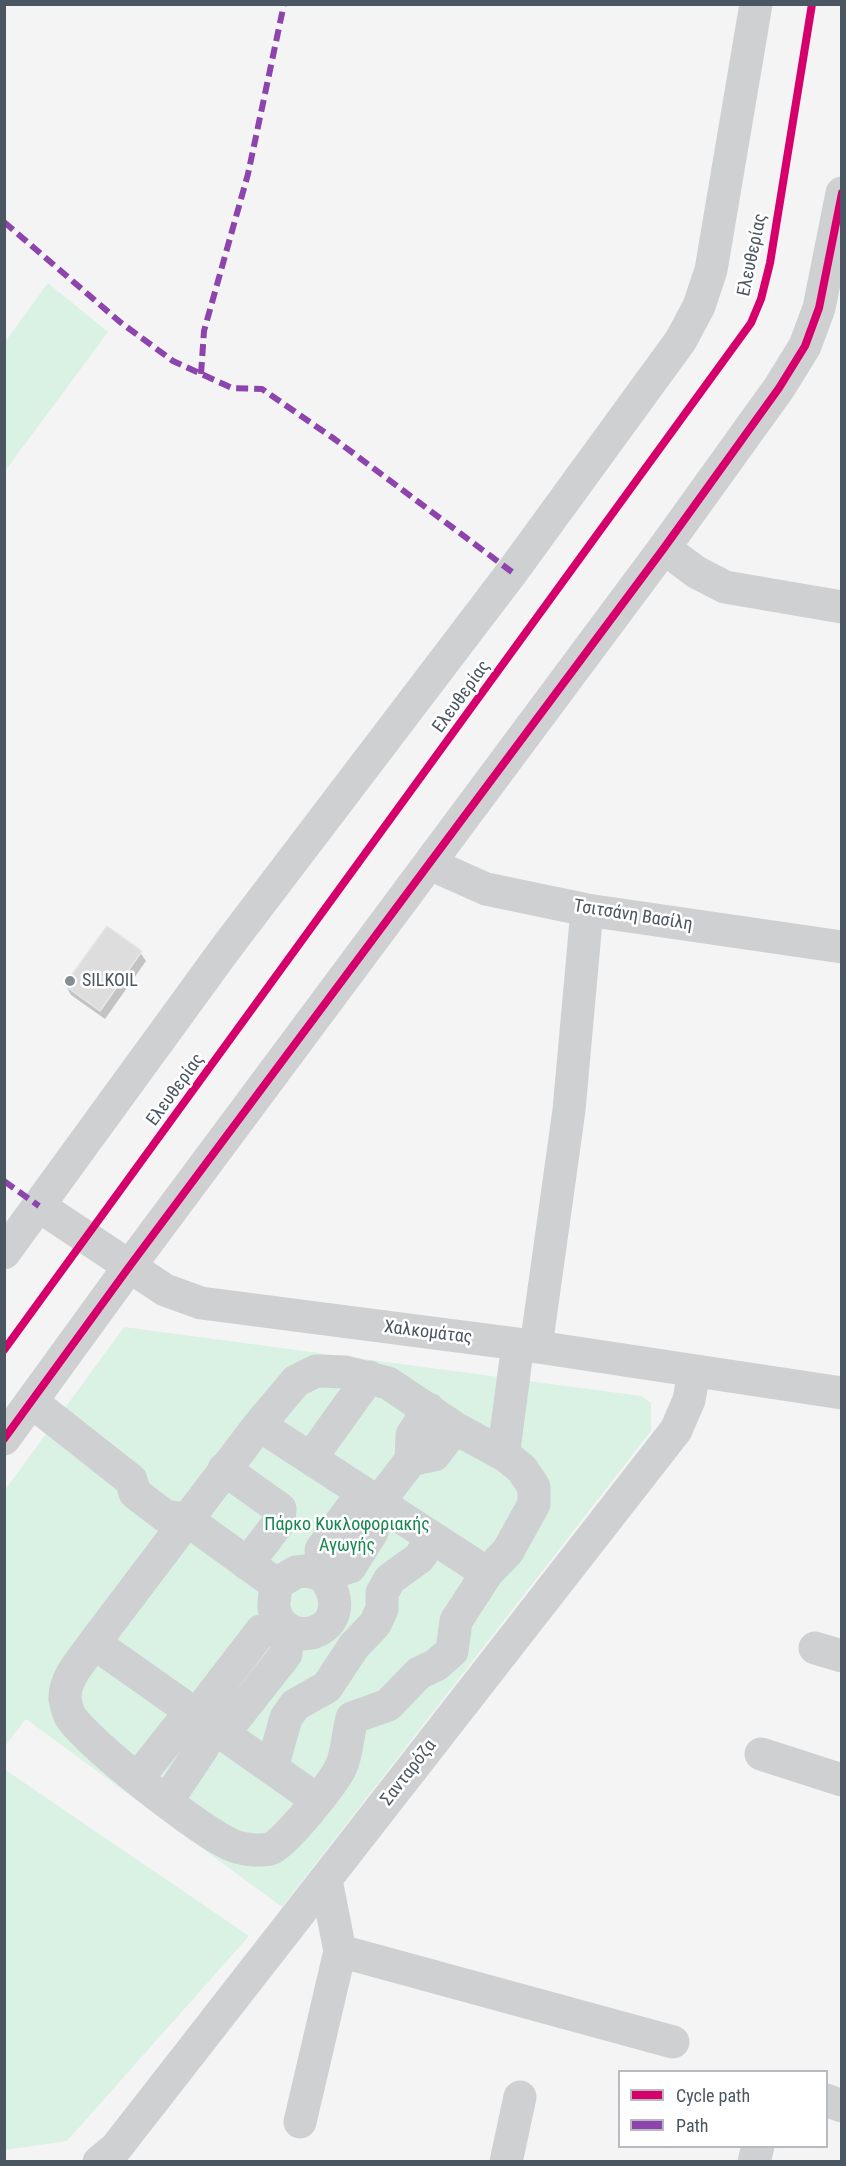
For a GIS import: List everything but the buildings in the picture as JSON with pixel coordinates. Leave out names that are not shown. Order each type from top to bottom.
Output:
[{"type":"street","name":"Ελευθερίας","points":[[4,1253],[226,948],[505,581],[681,340],[699,306],[711,270],[756,4]]},
{"type":"street","points":[[4,1439],[129,1267],[664,548],[779,388],[805,346],[819,308],[838,228],[842,193]]},
{"type":"street","points":[[664,548],[696,572],[725,587],[842,607]]},
{"type":"street","name":"Τσιτσάνη Βασίλη","points":[[430,864],[486,889],[587,910],[842,947]]},
{"type":"street","points":[[506,1456],[504,1449],[527,1346],[569,1110],[587,910]]},
{"type":"street","name":"Χαλκομάτας","points":[[39,1206],[165,1290],[201,1303],[527,1346],[842,1393]]},
{"type":"street","points":[[316,1371],[369,1377],[388,1383],[455,1428],[506,1456],[522,1469],[534,1487],[534,1504],[508,1551],[487,1573],[456,1621],[452,1651],[436,1665],[419,1673],[387,1705],[352,1718],[346,1737],[342,1765],[294,1828],[273,1848],[257,1850],[234,1846],[137,1779],[69,1716],[65,1698],[67,1683],[94,1643],[224,1469],[296,1381],[316,1371]]},
{"type":"street","name":"Σανταρόζα","points":[[99,2162],[116,2148],[676,1430],[689,1400],[694,1371]]},
{"type":"street","points":[[311,1458],[369,1377]]},
{"type":"street","points":[[32,1402],[131,1480],[135,1493],[165,1516],[186,1519],[276,1584]]},
{"type":"street","points":[[167,1801],[203,1747],[212,1726],[208,1700],[261,1631],[288,1629],[309,1634],[326,1627],[336,1610],[336,1599],[333,1588],[323,1575],[321,1550],[350,1510],[378,1503],[411,1460],[412,1435],[429,1409]]},
{"type":"street","points":[[260,1425],[487,1573]]},
{"type":"street","points":[[411,1460],[434,1455],[455,1428]]},
{"type":"street","points":[[224,1469],[280,1509],[279,1522],[247,1564]]},
{"type":"street","points":[[272,1768],[286,1718],[295,1705],[327,1687],[354,1646],[375,1624],[382,1609],[382,1593],[390,1579],[419,1558],[433,1538]]},
{"type":"street","points":[[276,1584],[296,1572],[323,1575]]},
{"type":"street","points":[[276,1584],[274,1607],[280,1622],[288,1629]]},
{"type":"street","points":[[326,1627],[354,1646]]},
{"type":"street","points":[[94,1643],[317,1800]]},
{"type":"street","points":[[137,1779],[180,1725],[212,1726]]},
{"type":"street","points":[[761,1754],[842,1780]]},
{"type":"street","points":[[300,2122],[340,1951],[326,1880]]},
{"type":"street","points":[[340,1951],[673,2042]]},
{"type":"street","points":[[506,2162],[520,2097]]},
{"type":"green space","points":[[48,283],[108,332],[5,471],[5,342]]},
{"type":"green space","name":"Πάρκο Κυκλοφοριακής Αγωγής","points":[[124,1327],[641,1396],[651,1403],[651,1431],[282,1907],[26,1719],[5,1746],[5,1490]]},
{"type":"green space","points":[[4,1769],[249,1936],[67,2141],[5,2150]]},
{"type":"marked path","points":[[201,374],[204,331],[248,174],[284,4]]},
{"type":"marked path","points":[[4,222],[120,322],[173,361],[232,388],[262,389],[333,438],[512,572]]},
{"type":"marked path","points":[[4,1181],[39,1206]]},
{"type":"cycle path","points":[[4,1350],[751,323],[761,299],[770,263],[812,4]]},
{"type":"cycle path","points":[[4,1439],[129,1267],[664,548],[779,388],[805,346],[819,308],[842,193]]},
{"type":"place","name":"SILKOIL","points":[[70,981]]}]
